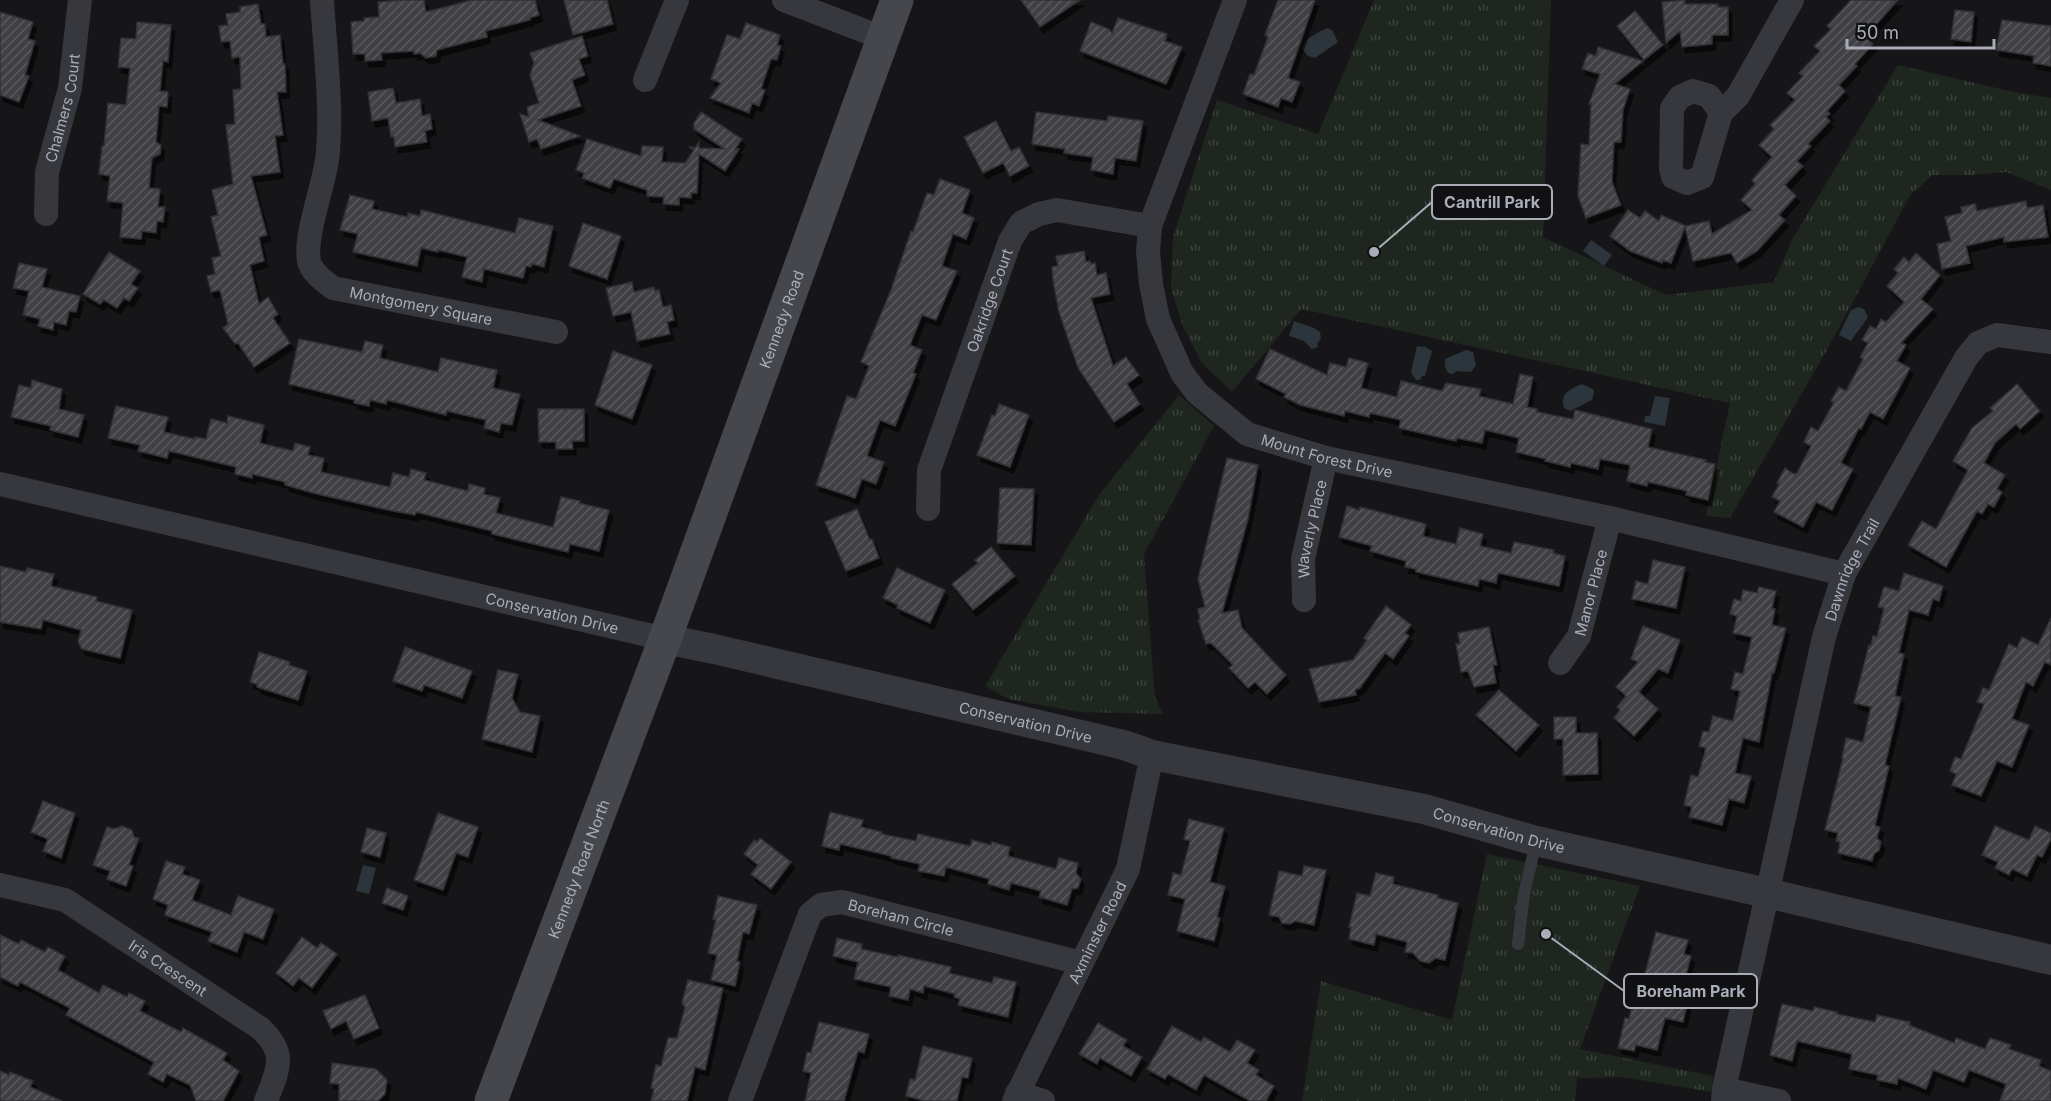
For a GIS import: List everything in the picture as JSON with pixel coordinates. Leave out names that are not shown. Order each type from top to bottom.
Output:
[{"type":"main road","name":"Kennedy Road","points":[[665,639],[897,0]]},
{"type":"main road","name":"Kennedy Road North","points":[[491,1101],[665,639]]},
{"type":"street","name":"Chalmers Court","points":[[46,214],[46,172],[70,88],[80,0]]},
{"type":"street","name":"Montgomery Square","points":[[321,0],[329,129],[328,155],[309,247],[309,263],[318,275],[333,288],[556,332]]},
{"type":"street","points":[[645,80],[677,0]]},
{"type":"street","points":[[784,0],[883,38]]},
{"type":"street","name":"Mount Forest Drive","points":[[1234,0],[1150,226],[1148,251],[1151,284],[1158,319],[1182,373],[1197,393],[1247,434],[1326,458],[1610,518],[1844,574]]},
{"type":"street","points":[[1720,114],[1738,96],[1792,0]]},
{"type":"street","name":"Oakridge Court","points":[[928,508],[929,470],[1010,241],[1021,223],[1039,213],[1057,210],[1150,226]]},
{"type":"street","name":"Dawnridge Trail","points":[[1724,1095],[1824,638],[1844,574],[1966,358],[1978,343],[1997,335],[2051,342]]},
{"type":"street","name":"Waverly Place","points":[[1304,600],[1303,559],[1326,458]]},
{"type":"street","name":"Conservation Drive","points":[[0,484],[1124,745],[1152,755],[1424,809],[1536,841],[2051,960]]},
{"type":"street","name":"Manor Place","points":[[1560,663],[1579,636],[1610,518]]},
{"type":"street","name":"Axminster Road","points":[[1015,1097],[1128,869],[1152,755]]},
{"type":"street","name":"Iris Crescent","points":[[0,885],[65,900],[260,1028],[272,1039],[279,1055],[277,1072],[267,1101]]},
{"type":"street","name":"Boreham Circle","points":[[740,1101],[810,914],[821,905],[842,902],[1081,963]]},
{"type":"street","points":[[1724,1095],[1779,1101]]},
{"type":"street","points":[[1015,1097],[1043,1101]]},
{"type":"lane","points":[[1518,944],[1524,894],[1536,841]]},
{"type":"green space","points":[[1374,0],[1551,0],[1543,237],[1666,295],[1774,282],[1793,238],[1898,65],[2014,92],[2051,98],[2051,190],[2006,172],[1933,175],[1911,194],[1828,348],[1730,518],[1706,516],[1730,403],[1301,309],[1232,392],[1202,363],[1183,327],[1171,288],[1173,237],[1217,100],[1318,134]]},
{"type":"green space","points":[[1179,395],[1214,426],[1144,554],[1155,697],[1163,714],[1079,712],[1008,699],[985,686],[1099,495]]},
{"type":"green space","points":[[1487,854],[1640,886],[1580,1049],[1713,1076],[1712,1092],[1622,1077],[1577,1078],[1575,1101],[1302,1101],[1321,981],[1452,1020]]},
{"type":"shaded area","points":[[1327,28],[1332,30],[1338,42],[1315,58],[1308,56],[1302,49],[1305,42]]},
{"type":"shaded area","points":[[1591,240],[1612,255],[1604,266],[1583,251]]},
{"type":"shaded area","points":[[1858,307],[1864,309],[1868,317],[1851,341],[1839,335],[1851,310]]},
{"type":"shaded area","points":[[1294,321],[1320,332],[1321,339],[1317,344],[1318,347],[1312,349],[1304,341],[1289,336]]},
{"type":"shaded area","points":[[1417,346],[1432,351],[1425,376],[1422,376],[1420,380],[1416,380],[1411,372]]},
{"type":"shaded area","points":[[1466,350],[1473,352],[1476,365],[1471,372],[1448,373],[1445,359]]},
{"type":"shaded area","points":[[1582,384],[1593,389],[1592,400],[1570,411],[1564,408],[1565,395]]},
{"type":"shaded area","points":[[1655,396],[1670,398],[1665,426],[1644,422],[1645,416],[1650,416]]},
{"type":"shaded area","points":[[363,865],[376,868],[369,894],[356,891]]},
{"type":"building","points":[[424,0],[426,12],[472,0],[535,0],[539,15],[530,20],[486,31],[487,37],[437,50],[436,56],[426,58],[420,53],[414,54],[414,51],[381,53],[382,60],[365,61],[365,54],[353,54],[351,22],[379,17],[378,2]]},
{"type":"building","points":[[564,0],[607,0],[613,24],[573,35]]},
{"type":"building","points":[[1021,0],[1080,0],[1040,27]]},
{"type":"building","points":[[1278,0],[1315,0],[1288,78],[1300,82],[1292,102],[1281,98],[1278,107],[1243,94],[1250,74],[1254,75]]},
{"type":"building","points":[[1685,0],[1685,4],[1718,4],[1718,7],[1728,7],[1728,35],[1712,35],[1712,44],[1682,47],[1680,31],[1666,43],[1662,2]]},
{"type":"building","points":[[1851,0],[1898,0],[1865,37],[1873,44],[1839,85],[1845,91],[1827,111],[1830,114],[1826,117],[1830,121],[1808,144],[1811,146],[1797,161],[1803,166],[1785,185],[1796,196],[1779,215],[1785,220],[1757,251],[1737,263],[1731,253],[1693,261],[1685,227],[1671,263],[1663,260],[1662,263],[1630,251],[1610,236],[1628,210],[1640,218],[1645,211],[1659,221],[1661,215],[1686,226],[1709,221],[1712,234],[1752,210],[1741,200],[1755,184],[1752,180],[1772,157],[1759,145],[1774,129],[1770,125],[1795,100],[1787,93],[1803,76],[1799,73],[1820,51],[1814,46],[1831,29],[1827,26]]},
{"type":"building","points":[[258,4],[261,24],[265,24],[266,37],[280,35],[283,64],[285,64],[286,92],[277,92],[283,135],[275,136],[280,172],[251,176],[267,235],[259,237],[264,261],[250,265],[259,304],[268,297],[278,314],[273,318],[290,343],[254,367],[238,343],[235,344],[223,328],[228,324],[220,290],[211,292],[207,276],[215,274],[212,258],[221,256],[211,217],[218,215],[212,190],[233,184],[226,125],[235,124],[233,90],[241,89],[240,57],[232,58],[230,41],[221,42],[219,26],[228,25],[226,14],[240,12],[240,7]]},
{"type":"building","points":[[1955,10],[1974,12],[1971,42],[1951,39]]},
{"type":"building","points":[[1635,11],[1663,45],[1644,60],[1617,26]]},
{"type":"building","points":[[0,12],[33,22],[28,39],[35,41],[25,75],[29,76],[19,102],[0,95]]},
{"type":"building","points":[[1118,18],[1167,34],[1165,41],[1182,47],[1166,84],[1080,51],[1091,22],[1109,29],[1112,33]]},
{"type":"building","points":[[2002,20],[2051,26],[2051,66],[2033,63],[2034,56],[1996,50]]},
{"type":"building","points":[[137,22],[171,25],[168,62],[163,61],[160,91],[168,92],[167,107],[159,106],[156,142],[161,145],[160,154],[152,158],[149,188],[160,189],[158,207],[165,207],[163,222],[157,221],[156,233],[142,231],[141,239],[120,237],[123,203],[107,201],[110,176],[99,174],[108,103],[126,105],[130,68],[118,67],[121,38],[136,39]]},
{"type":"building","points":[[746,23],[780,35],[777,45],[781,46],[777,60],[771,59],[761,89],[765,90],[759,106],[752,103],[749,113],[710,98],[721,83],[711,79],[727,35],[740,39]]},
{"type":"building","points":[[582,36],[588,56],[579,59],[585,75],[572,80],[581,106],[538,120],[580,136],[541,149],[537,139],[529,142],[520,114],[529,117],[527,107],[539,103],[530,75],[534,63],[530,53]]},
{"type":"building","points":[[1598,47],[1643,61],[1615,84],[1630,89],[1623,110],[1621,142],[1614,142],[1612,182],[1621,205],[1586,218],[1578,196],[1581,144],[1589,145],[1591,103],[1589,104],[1600,74],[1582,69],[1588,53],[1596,56]]},
{"type":"building","points":[[393,88],[396,103],[420,99],[422,116],[430,114],[432,129],[425,131],[427,142],[395,147],[388,118],[372,121],[368,92]]},
{"type":"building","points":[[701,112],[742,139],[735,149],[739,149],[725,171],[699,154],[697,193],[691,193],[691,198],[679,197],[679,205],[663,204],[664,197],[647,196],[647,190],[614,179],[610,188],[582,178],[584,173],[576,170],[587,139],[641,156],[642,146],[663,147],[662,162],[685,163],[694,150],[689,147],[695,148],[699,142],[699,148],[725,149],[694,129],[694,123]]},
{"type":"building","points":[[1036,112],[1107,121],[1108,116],[1143,121],[1136,161],[1115,158],[1113,174],[1091,170],[1093,157],[1064,153],[1065,149],[1032,144]]},
{"type":"building","points":[[996,121],[1011,151],[1019,147],[1029,166],[1010,176],[1003,163],[983,173],[964,137]]},
{"type":"building","points":[[940,179],[970,190],[962,213],[974,218],[966,239],[953,234],[942,266],[957,271],[936,320],[922,315],[910,345],[922,350],[913,373],[916,374],[895,426],[880,420],[867,456],[884,462],[876,484],[862,479],[855,498],[816,485],[847,396],[856,399],[869,366],[861,362],[891,290],[911,231],[913,232],[927,193],[934,195]]},
{"type":"building","points":[[350,195],[374,201],[372,209],[408,217],[408,213],[420,216],[421,210],[515,233],[519,218],[553,226],[544,267],[532,264],[531,267],[526,266],[523,278],[484,269],[482,282],[462,277],[467,257],[438,250],[438,252],[421,248],[417,266],[353,252],[358,234],[340,230]]},
{"type":"building","points":[[2026,201],[2027,208],[2043,205],[2048,237],[2004,242],[2004,237],[1966,246],[1970,263],[1942,269],[1937,244],[1951,241],[1945,217],[1962,213],[1961,207],[1975,204],[1977,211]]},
{"type":"building","points":[[583,223],[621,236],[607,279],[569,266]]},
{"type":"building","points":[[1084,251],[1086,262],[1095,263],[1097,275],[1106,273],[1110,294],[1091,298],[1113,366],[1126,357],[1139,375],[1127,384],[1140,404],[1114,422],[1078,368],[1059,312],[1053,281],[1052,267],[1058,266],[1056,256]]},
{"type":"building","points":[[109,252],[140,271],[131,284],[138,288],[129,301],[124,298],[117,308],[104,300],[100,304],[83,294]]},
{"type":"building","points":[[1916,253],[1940,275],[1921,299],[1933,309],[1901,343],[1906,345],[1897,361],[1910,368],[1883,419],[1870,412],[1861,429],[1859,428],[1841,463],[1853,469],[1832,510],[1816,502],[1803,527],[1774,512],[1780,501],[1772,497],[1779,484],[1777,483],[1785,468],[1794,474],[1797,473],[1811,446],[1804,442],[1811,427],[1818,431],[1834,402],[1831,401],[1839,387],[1846,391],[1863,359],[1860,357],[1868,343],[1862,340],[1870,326],[1876,329],[1881,319],[1886,322],[1904,302],[1887,286],[1898,273],[1894,269],[1904,257],[1909,262]]},
{"type":"building","points":[[19,263],[47,269],[42,287],[80,296],[76,312],[69,311],[66,325],[54,322],[53,330],[38,326],[40,319],[23,315],[29,291],[13,288]]},
{"type":"building","points":[[632,282],[634,292],[654,287],[655,291],[659,290],[663,307],[671,305],[674,320],[667,322],[670,334],[637,341],[631,312],[613,316],[606,288]]},
{"type":"building","points":[[299,339],[362,352],[365,341],[383,345],[380,358],[438,372],[441,358],[497,370],[493,388],[520,394],[512,425],[501,423],[499,432],[484,428],[486,420],[447,411],[446,415],[387,400],[386,404],[370,400],[369,406],[354,403],[355,400],[289,384]]},
{"type":"building","points":[[1270,349],[1327,375],[1330,363],[1346,367],[1349,358],[1368,363],[1361,388],[1397,397],[1401,381],[1442,391],[1446,383],[1481,389],[1479,396],[1513,404],[1520,374],[1533,377],[1527,407],[1537,409],[1537,412],[1573,419],[1575,410],[1652,429],[1648,447],[1715,464],[1708,500],[1686,495],[1687,491],[1648,482],[1647,486],[1627,481],[1630,465],[1600,459],[1598,469],[1571,463],[1570,467],[1516,452],[1519,438],[1485,430],[1482,443],[1457,438],[1456,441],[1399,428],[1401,420],[1370,413],[1369,417],[1345,411],[1344,416],[1300,405],[1284,397],[1286,394],[1256,379]]},
{"type":"building","points":[[613,351],[652,365],[632,419],[595,405]]},
{"type":"building","points":[[32,380],[62,389],[59,409],[84,415],[78,437],[50,430],[51,426],[11,417],[19,385],[31,388]]},
{"type":"building","points":[[2017,384],[2040,411],[2020,429],[2016,424],[1995,443],[1984,463],[2005,475],[1997,489],[2002,492],[1994,507],[1988,504],[1982,514],[1977,511],[1946,567],[1908,545],[1922,521],[1936,529],[1968,470],[1953,461],[1972,428],[1993,411],[1990,408]]},
{"type":"building","points":[[999,404],[1029,415],[1010,467],[977,455],[992,415],[995,416]]},
{"type":"building","points":[[116,406],[168,417],[164,432],[195,439],[195,437],[206,439],[211,419],[227,423],[228,416],[264,425],[260,443],[293,451],[295,443],[310,447],[308,455],[324,458],[321,472],[390,487],[393,473],[409,477],[411,469],[426,473],[424,480],[468,491],[469,484],[485,488],[484,494],[500,498],[496,513],[553,527],[561,497],[580,501],[579,503],[609,510],[599,551],[570,544],[568,552],[492,534],[492,531],[416,512],[415,515],[388,510],[313,493],[285,485],[285,482],[252,474],[252,478],[235,474],[236,467],[169,451],[167,458],[138,451],[140,445],[108,438]]},
{"type":"building","points":[[538,409],[584,409],[584,441],[572,441],[573,449],[556,449],[556,442],[539,442]]},
{"type":"building","points":[[1227,458],[1258,465],[1248,519],[1222,613],[1238,610],[1242,628],[1286,675],[1267,694],[1255,682],[1248,688],[1229,668],[1233,665],[1211,643],[1206,644],[1198,620],[1200,620],[1198,609],[1205,607],[1198,579]]},
{"type":"building","points":[[1000,488],[1034,489],[1031,545],[997,543]]},
{"type":"building","points":[[1347,506],[1359,510],[1360,507],[1426,524],[1423,536],[1456,544],[1460,528],[1483,534],[1480,546],[1511,553],[1514,542],[1554,550],[1553,553],[1565,556],[1559,586],[1498,573],[1496,583],[1479,579],[1478,586],[1416,572],[1416,569],[1405,567],[1406,561],[1370,551],[1372,546],[1339,537]]},
{"type":"building","points":[[857,509],[879,558],[846,571],[825,522]]},
{"type":"building","points":[[991,547],[1015,576],[973,610],[952,584],[978,563],[975,560]]},
{"type":"building","points":[[1653,560],[1685,567],[1676,608],[1632,599],[1636,581],[1648,584]]},
{"type":"building","points":[[0,566],[26,572],[27,568],[54,574],[51,586],[97,597],[96,601],[132,610],[120,658],[82,649],[78,642],[81,630],[43,620],[41,629],[0,622]]},
{"type":"building","points":[[897,568],[945,590],[930,623],[897,608],[898,605],[883,598]]},
{"type":"building","points":[[1904,573],[1943,586],[1939,601],[1933,599],[1928,615],[1909,610],[1899,653],[1904,654],[1895,696],[1901,697],[1885,765],[1889,766],[1875,826],[1880,827],[1877,838],[1881,842],[1872,861],[1838,853],[1840,842],[1836,841],[1838,833],[1825,830],[1846,738],[1863,742],[1871,707],[1854,703],[1869,645],[1871,646],[1873,636],[1877,637],[1884,608],[1878,607],[1884,587],[1899,591]]},
{"type":"building","points":[[1759,587],[1776,591],[1772,608],[1775,609],[1772,625],[1786,628],[1774,673],[1772,673],[1759,742],[1743,738],[1735,773],[1751,776],[1744,803],[1729,799],[1722,825],[1689,817],[1692,807],[1684,805],[1691,775],[1698,777],[1706,748],[1699,746],[1703,731],[1709,732],[1713,716],[1733,721],[1740,691],[1731,689],[1735,672],[1743,674],[1752,637],[1733,633],[1737,616],[1730,614],[1734,599],[1741,601],[1743,590],[1757,593]]},
{"type":"building","points":[[1386,606],[1411,625],[1405,633],[1409,636],[1393,659],[1385,653],[1360,688],[1355,690],[1356,695],[1319,702],[1309,669],[1353,660],[1367,640],[1364,638]]},
{"type":"building","points":[[2051,618],[2051,665],[2045,662],[2033,686],[2026,682],[2012,719],[2029,725],[2012,767],[1997,761],[1981,796],[1952,785],[1956,774],[1950,771],[1955,757],[1961,759],[1984,704],[1977,702],[1983,688],[1989,690],[2009,644],[2017,648],[2022,637],[2038,645]]},
{"type":"building","points":[[1643,626],[1680,640],[1668,673],[1658,669],[1639,692],[1658,709],[1634,736],[1614,718],[1620,710],[1617,707],[1626,696],[1616,687],[1638,662],[1631,659]]},
{"type":"building","points":[[1489,627],[1497,665],[1493,665],[1496,683],[1474,687],[1468,671],[1461,672],[1456,644],[1460,644],[1458,633]]},
{"type":"building","points":[[405,647],[472,671],[462,698],[424,685],[422,691],[393,681]]},
{"type":"building","points":[[259,652],[290,662],[289,665],[307,671],[298,700],[257,687],[258,685],[250,682]]},
{"type":"building","points":[[498,670],[518,674],[512,698],[520,712],[540,716],[532,752],[482,739]]},
{"type":"building","points":[[1499,690],[1539,725],[1516,751],[1476,715]]},
{"type":"building","points":[[1554,717],[1576,717],[1576,733],[1597,733],[1598,774],[1563,775],[1563,739],[1554,739]]},
{"type":"building","points":[[43,801],[75,813],[61,858],[43,851],[48,839],[31,832]]},
{"type":"building","points":[[830,812],[863,820],[861,827],[916,841],[918,834],[970,846],[972,840],[991,845],[992,842],[1010,847],[1008,856],[1056,869],[1059,858],[1078,863],[1076,873],[1081,879],[1078,888],[1072,889],[1067,905],[1039,897],[1041,891],[1011,883],[1009,890],[988,884],[989,879],[946,867],[944,876],[918,871],[920,864],[891,858],[891,856],[840,844],[839,850],[822,846]]},
{"type":"building","points":[[438,813],[478,827],[468,857],[456,853],[443,890],[414,880]]},
{"type":"building","points":[[1189,819],[1224,828],[1210,882],[1225,886],[1214,941],[1177,931],[1185,899],[1168,895],[1173,873],[1181,875],[1190,841],[1184,839]]},
{"type":"building","points":[[122,826],[132,830],[134,837],[139,838],[129,865],[133,866],[126,886],[107,879],[110,871],[93,865],[107,827],[114,829]]},
{"type":"building","points":[[1995,826],[2029,840],[2035,826],[2051,833],[2051,839],[2042,857],[2037,855],[2027,876],[2012,869],[2009,875],[1995,868],[1998,862],[1982,855]]},
{"type":"building","points":[[367,828],[386,833],[380,857],[361,852]]},
{"type":"building","points":[[760,838],[791,862],[771,889],[751,874],[758,865],[744,854],[754,840],[757,842]]},
{"type":"building","points":[[166,861],[185,867],[182,874],[200,880],[192,900],[231,915],[238,896],[274,909],[263,939],[244,932],[237,952],[208,941],[212,932],[165,915],[168,905],[153,899]]},
{"type":"building","points":[[1304,866],[1326,870],[1314,925],[1295,921],[1290,924],[1282,923],[1279,917],[1269,915],[1279,871],[1302,876]]},
{"type":"building","points":[[1376,873],[1394,877],[1393,884],[1438,895],[1438,898],[1458,903],[1445,960],[1436,958],[1429,963],[1420,961],[1413,953],[1405,952],[1407,942],[1376,934],[1374,945],[1349,939],[1351,927],[1349,927],[1357,893],[1370,896]]},
{"type":"building","points":[[387,888],[408,896],[403,910],[382,903]]},
{"type":"building","points":[[718,896],[757,905],[749,934],[743,932],[735,986],[711,980],[717,955],[708,953],[716,920],[713,919]]},
{"type":"building","points":[[1656,932],[1688,940],[1684,954],[1691,956],[1680,998],[1688,1000],[1683,1022],[1665,1018],[1657,1050],[1636,1045],[1634,1051],[1618,1048],[1625,1018],[1629,1019],[1636,988],[1641,989]]},
{"type":"building","points":[[0,935],[19,944],[21,940],[45,952],[48,947],[65,956],[58,970],[99,993],[103,985],[127,997],[129,993],[145,1001],[140,1011],[181,1032],[183,1028],[227,1053],[223,1060],[239,1071],[223,1101],[196,1101],[190,1085],[167,1074],[163,1082],[148,1074],[154,1062],[66,1015],[70,1008],[20,982],[18,986],[0,977]]},
{"type":"building","points":[[302,937],[317,948],[321,943],[337,954],[312,988],[299,978],[293,986],[276,973]]},
{"type":"building","points":[[837,938],[862,944],[861,949],[951,967],[949,973],[992,983],[994,977],[1016,982],[1008,1017],[958,1005],[960,999],[954,997],[955,994],[924,986],[923,993],[910,989],[908,1000],[889,996],[891,987],[854,979],[858,962],[833,956]]},
{"type":"building","points":[[688,980],[723,988],[705,1070],[695,1067],[687,1101],[651,1101],[656,1065],[661,1066],[668,1038],[677,1038],[685,1007],[682,1003]]},
{"type":"building","points":[[365,995],[379,1028],[354,1039],[346,1021],[331,1029],[323,1011]]},
{"type":"building","points":[[1782,1004],[1813,1011],[1814,1007],[1875,1022],[1877,1015],[1910,1022],[1909,1025],[1954,1043],[1956,1038],[1985,1049],[1990,1038],[2011,1045],[2009,1049],[2041,1060],[2039,1066],[2051,1071],[2051,1101],[2000,1101],[2006,1084],[1969,1070],[1964,1082],[1933,1070],[1926,1089],[1898,1078],[1897,1084],[1877,1080],[1878,1075],[1849,1069],[1852,1054],[1797,1041],[1792,1061],[1770,1055]]},
{"type":"building","points":[[819,1022],[869,1034],[864,1053],[858,1051],[844,1101],[805,1101],[811,1073],[803,1071],[807,1052],[811,1053]]},
{"type":"building","points":[[1098,1023],[1127,1040],[1123,1046],[1142,1057],[1131,1076],[1100,1058],[1097,1064],[1079,1054]]},
{"type":"building","points":[[1172,1026],[1201,1042],[1204,1037],[1230,1052],[1237,1040],[1255,1050],[1247,1063],[1259,1070],[1256,1075],[1274,1086],[1266,1101],[1250,1101],[1204,1075],[1196,1090],[1168,1074],[1165,1079],[1147,1069]]},
{"type":"building","points":[[923,1046],[972,1058],[968,1078],[962,1077],[957,1101],[925,1101],[906,1096],[910,1079],[915,1080]]},
{"type":"building","points":[[332,1063],[376,1069],[387,1080],[385,1094],[378,1101],[339,1101],[339,1084],[330,1083]]},
{"type":"building","points":[[0,1071],[9,1075],[10,1072],[33,1081],[30,1087],[62,1101],[0,1101]]},
{"type":"place","name":"Cantrill Park","points":[[1374,252]]},
{"type":"place","name":"Boreham Park","points":[[1546,934]]}]
